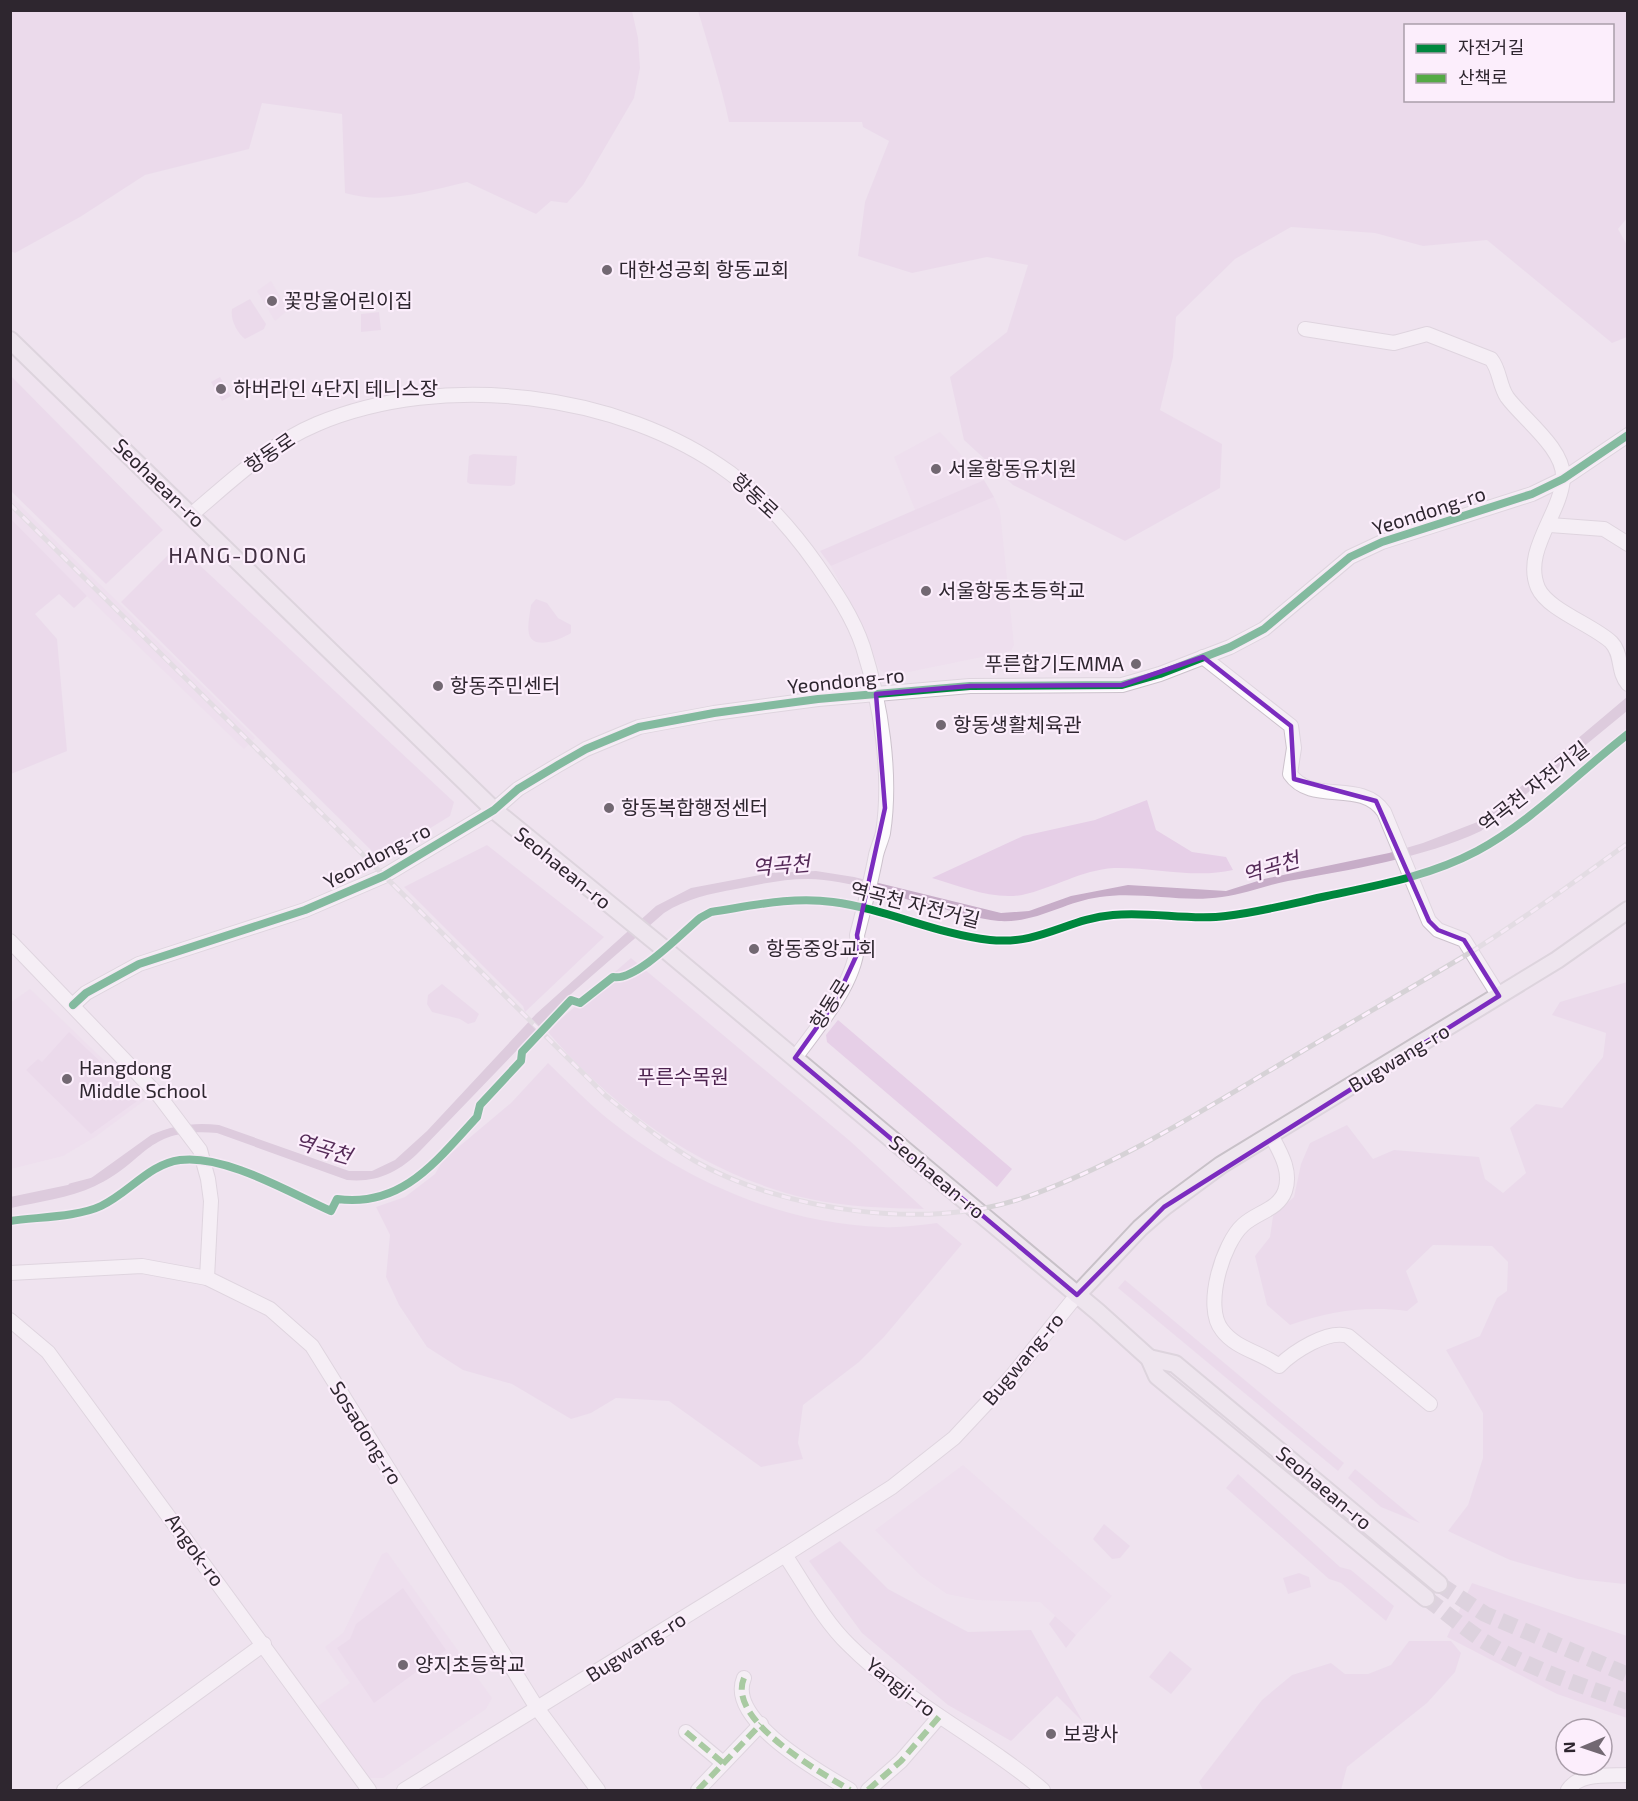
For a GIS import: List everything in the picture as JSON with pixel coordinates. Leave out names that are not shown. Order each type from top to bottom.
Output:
[{"type":"main road","name":"Seohaean-ro","points":[[10,340],[494,810],[668,952],[1077,1294],[1149,1358],[1157,1376],[1426,1598]]},
{"type":"main road","name":"Bugwang-ro","points":[[1077,1294],[1121,1247],[1164,1207],[1221,1165],[1499,996],[1600,932],[1628,910]]},
{"type":"main road","name":"Seohaean-ro","points":[[1149,1358],[1175,1364],[1439,1584]]},
{"type":"street","points":[[1305,329],[1394,343],[1427,334],[1491,359],[1505,394],[1554,451],[1561,466],[1563,479],[1550,525],[1540,542],[1536,559],[1538,588],[1548,600],[1611,642],[1619,655],[1625,681]]},
{"type":"street","name":"항동로","points":[[191,515],[248,466],[296,434],[329,419],[366,409],[422,399],[458,396],[504,396],[592,407],[677,441],[729,472],[768,505],[805,549],[840,598],[862,645],[876,694],[885,772],[882,836],[856,935],[859,950],[846,980],[795,1058]]},
{"type":"street","name":"Yeondong-ro","points":[[73,1005],[86,993],[139,964],[241,932],[346,894],[384,876],[494,810],[518,789],[558,765],[639,727],[714,713],[876,694],[970,686],[1122,685],[1160,675],[1230,647],[1264,628],[1350,557],[1382,542],[1498,506],[1563,479],[1628,435]]},
{"type":"street","points":[[1550,525],[1604,529],[1628,544]]},
{"type":"street","points":[[1203,657],[1291,726],[1294,748],[1290,774],[1294,779],[1308,787],[1370,797],[1376,801],[1384,812],[1433,927],[1464,940],[1499,996]]},
{"type":"street","points":[[10,941],[166,1103],[200,1150],[211,1201],[207,1278]]},
{"type":"street","points":[[1272,1135],[1287,1171],[1285,1191],[1273,1207],[1249,1220],[1236,1233],[1216,1285],[1213,1312],[1222,1332],[1242,1346],[1267,1356],[1284,1371],[1298,1349],[1342,1334],[1430,1404]]},
{"type":"street","name":"Sosadong-ro","points":[[10,1273],[142,1266],[207,1278],[270,1309],[312,1346],[537,1708],[598,1791]]},
{"type":"street","name":"Bugwang-ro","points":[[404,1791],[892,1487],[954,1438],[1011,1377],[1077,1294]]},
{"type":"street","name":"Angok-ro","points":[[10,1320],[48,1352],[264,1644],[369,1791]]},
{"type":"street","name":"Yangji-ro","points":[[786,1555],[848,1644],[892,1682],[939,1717],[1012,1763],[1043,1791]]},
{"type":"street","points":[[64,1791],[264,1644]]},
{"type":"street","points":[[744,1677],[740,1686],[741,1696],[773,1740],[850,1791]]},
{"type":"street","points":[[868,1791],[902,1761],[939,1717]]},
{"type":"street","points":[[698,1791],[761,1724]]},
{"type":"street","points":[[686,1732],[723,1763]]},
{"type":"street","points":[[1568,1791],[1573,1783],[1583,1778],[1628,1775]]},
{"type":"highlighted area","points":[[1203,657],[1291,726],[1294,779],[1376,801],[1429,921],[1438,930],[1464,940],[1499,996],[1164,1207],[1077,1295],[795,1058],[835,1002],[859,950],[857,935],[885,808],[876,694],[970,686],[1122,685]]},
{"type":"shaded area","name":"꽃망울어린이집","points":[[271,281],[288,310],[275,321],[257,291]]},
{"type":"shaded area","name":"서울항동유치원","points":[[940,432],[984,480],[915,510],[894,457]]},
{"type":"shaded area","points":[[11,496],[255,738],[244,749],[11,519]]},
{"type":"shaded area","name":"서울항동초등학교","points":[[994,497],[1000,511],[1014,645],[1011,651],[894,675],[886,674],[879,669],[857,615],[831,566]]},
{"type":"shaded area","points":[[1627,697],[1627,711],[1481,831],[1411,856],[1280,883],[1239,894],[1192,899],[1130,895],[1100,897],[1074,903],[1038,916],[1013,921],[982,919],[871,889],[824,880],[781,881],[699,897],[664,913],[571,994],[420,1151],[404,1165],[387,1175],[368,1180],[347,1180],[217,1133],[193,1133],[175,1135],[160,1141],[112,1177],[95,1186],[75,1194],[11,1208],[10,1197],[87,1181],[151,1135],[193,1124],[219,1125],[349,1171],[372,1171],[395,1160],[427,1131],[536,1014],[656,906],[691,888],[771,873],[816,871],[854,877],[1001,913],[1029,911],[1071,896],[1128,885],[1226,891],[1264,879],[1389,853],[1423,843],[1480,821]]},
{"type":"shaded area","name":"Hangdong Middle School","points":[[30,989],[145,1100],[95,1137],[63,1156],[11,1169],[10,1003]]},
{"type":"shaded area","points":[[963,1465],[1112,1596],[1076,1635],[1040,1602],[977,1600],[947,1594],[921,1576],[875,1530]]},
{"type":"shaded area","name":"양지초등학교","points":[[387,1552],[492,1698],[486,1709],[383,1778],[368,1778],[318,1706],[350,1683],[325,1647],[343,1633],[382,1554]]},
{"type":"green space","points":[[10,11],[632,11],[638,38],[640,68],[634,98],[583,185],[567,203],[551,201],[536,214],[467,182],[422,193],[390,197],[375,198],[345,193],[342,114],[262,103],[249,149],[145,175],[80,217],[15,253],[10,251]]},
{"type":"green space","points":[[698,11],[1627,11],[1628,217],[1618,229],[1627,245],[1627,337],[1612,343],[1487,240],[1423,246],[1375,233],[1291,227],[1235,259],[1176,317],[1173,357],[1160,410],[1222,444],[1220,488],[1125,541],[1013,485],[964,440],[950,377],[1007,332],[1028,265],[987,257],[912,273],[858,256],[865,202],[889,141],[863,127],[862,122],[729,122]]},
{"type":"green space","points":[[250,299],[266,324],[264,329],[245,339],[235,326],[232,309]]},
{"type":"green space","points":[[379,312],[381,330],[361,332],[361,314]]},
{"type":"green space","points":[[10,375],[163,530],[106,584],[11,491]]},
{"type":"green space","name":"하버라인 4단지 테니스장","points":[[220,377],[231,396],[222,401],[211,382]]},
{"type":"green space","points":[[473,454],[517,456],[515,484],[511,486],[467,482],[469,456]]},
{"type":"green space","points":[[984,480],[994,497],[831,566],[820,551]]},
{"type":"green space","points":[[11,519],[87,596],[74,608],[59,594],[35,614],[57,639],[67,751],[11,774]]},
{"type":"green space","points":[[178,545],[454,802],[450,816],[380,859],[121,602]]},
{"type":"green space","points":[[536,599],[547,603],[558,618],[571,625],[571,633],[542,643],[532,639],[528,631],[529,620],[531,605]]},
{"type":"green space","points":[[1147,800],[1156,830],[1192,852],[1226,857],[1233,870],[1189,873],[1129,868],[1102,869],[1034,892],[1011,896],[976,891],[932,878],[1023,836],[1095,820]]},
{"type":"green space","points":[[487,845],[604,937],[525,1012],[523,1006],[404,887]]},
{"type":"green space","name":"푸른수목원","points":[[631,958],[850,1141],[924,1209],[838,1204],[772,1188],[699,1157],[665,1136],[602,1088],[547,1031]]},
{"type":"green space","points":[[1627,982],[1628,1583],[1624,1584],[1578,1579],[1510,1560],[1448,1531],[1468,1505],[1483,1458],[1483,1413],[1446,1350],[1480,1336],[1497,1298],[1507,1291],[1508,1262],[1492,1246],[1433,1245],[1406,1271],[1418,1302],[1407,1311],[1376,1309],[1348,1311],[1290,1325],[1267,1305],[1255,1256],[1270,1237],[1273,1216],[1294,1197],[1301,1164],[1310,1143],[1347,1125],[1373,1159],[1394,1150],[1479,1157],[1485,1179],[1503,1193],[1526,1173],[1510,1128],[1536,1104],[1562,1108],[1603,1057],[1606,1033],[1552,1015],[1560,1002]]},
{"type":"green space","points":[[442,984],[479,1014],[475,1022],[468,1024],[460,1019],[432,1012],[427,1004],[428,995]]},
{"type":"green space","points":[[838,1020],[1012,1169],[997,1187],[827,1042],[826,1035]]},
{"type":"green space","points":[[69,1032],[140,1099],[91,1134],[26,1070],[38,1059],[42,1062]]},
{"type":"green space","points":[[548,1063],[600,1112],[638,1141],[669,1162],[702,1180],[772,1208],[809,1218],[846,1224],[889,1227],[937,1223],[962,1244],[884,1337],[859,1362],[803,1405],[798,1443],[803,1459],[761,1467],[669,1401],[616,1398],[591,1413],[571,1419],[512,1384],[463,1370],[427,1347],[399,1305],[386,1277],[390,1235],[376,1207],[405,1197],[435,1174],[443,1160],[511,1103]]},
{"type":"green space","points":[[1125,1280],[1344,1463],[1338,1471],[1118,1288]]},
{"type":"green space","points":[[1355,1469],[1420,1523],[1381,1507],[1348,1478]]},
{"type":"green space","points":[[1238,1474],[1340,1567],[1351,1570],[1394,1606],[1386,1621],[1341,1583],[1329,1579],[1226,1488]]},
{"type":"green space","points":[[1104,1524],[1130,1546],[1120,1558],[1112,1559],[1093,1539]]},
{"type":"green space","points":[[840,1541],[888,1589],[968,1632],[1031,1630],[1083,1722],[1057,1696],[1011,1741],[948,1705],[862,1633],[809,1561]]},
{"type":"green space","points":[[1299,1573],[1309,1577],[1311,1587],[1288,1594],[1283,1578]]},
{"type":"green space","points":[[1472,1583],[1627,1636],[1627,1718],[1557,1694],[1447,1637]]},
{"type":"green space","points":[[403,1588],[446,1650],[374,1703],[337,1648],[350,1639],[356,1624]]},
{"type":"green space","points":[[1055,1616],[1076,1635],[1066,1648],[1049,1624]]},
{"type":"green space","points":[[1409,1641],[1451,1641],[1461,1653],[1455,1672],[1427,1703],[1347,1767],[1341,1790],[1203,1790],[1199,1782],[1262,1700],[1292,1675],[1331,1663],[1345,1674],[1368,1674],[1391,1665]]},
{"type":"green space","points":[[1170,1651],[1192,1669],[1171,1694],[1149,1677]]},
{"type":"waterway","name":"역곡천","points":[[70,1185],[93,1179]]},
{"type":"tunnel","points":[[1439,1584],[1485,1614],[1628,1675]]},
{"type":"tunnel","points":[[1426,1598],[1499,1650],[1553,1675],[1628,1702]]},
{"type":"railway","points":[[10,504],[606,1096],[660,1138],[695,1161],[770,1193],[813,1204],[857,1211],[902,1214],[946,1213],[988,1208],[1026,1197],[1096,1168],[1198,1113],[1471,952],[1531,913],[1628,843]]},
{"type":"marked path","points":[[744,1678],[742,1694],[749,1711],[762,1727],[799,1758],[850,1790]]},
{"type":"marked path","points":[[868,1790],[901,1761],[939,1717]]},
{"type":"marked path","points":[[698,1790],[761,1724]]},
{"type":"marked path","points":[[686,1732],[723,1763]]},
{"type":"cycle path","points":[[73,1005],[86,993],[139,964],[305,910],[384,876],[494,810],[518,789],[558,765],[586,749],[639,727],[714,713],[818,699],[970,686],[1122,685],[1160,674],[1230,647],[1264,629],[1350,557],[1382,542],[1532,494],[1563,479],[1628,435]]},
{"type":"cycle path","name":"역곡천 자전거길","points":[[10,1221],[69,1215],[92,1210],[111,1200],[159,1167],[180,1160],[198,1160],[237,1169],[331,1211],[337,1199],[360,1200],[381,1196],[400,1188],[417,1178],[448,1149],[477,1117],[480,1105],[521,1061],[522,1052],[571,1000],[580,1003],[613,977],[622,977],[633,972],[670,945],[700,918],[711,912],[772,902],[818,900],[853,905],[950,933],[1008,941],[1024,939],[1082,921],[1113,915],[1212,917],[1264,910],[1404,879],[1459,860],[1516,826],[1628,734]]},
{"type":"place","name":"대한성공회 항동교회","points":[[607,270]]},
{"type":"place","name":"꽃망울어린이집","points":[[272,301]]},
{"type":"place","name":"하버라인 4단지 테니스장","points":[[221,389]]},
{"type":"place","name":"서울항동유치원","points":[[936,469]]},
{"type":"place","name":"서울항동초등학교","points":[[926,591]]},
{"type":"place","name":"푸른합기도MMA","points":[[1136,664]]},
{"type":"place","name":"항동주민센터","points":[[438,686]]},
{"type":"place","name":"항동생활체육관","points":[[941,725]]},
{"type":"place","name":"항동복합행정센터","points":[[609,808]]},
{"type":"place","name":"항동중앙교회","points":[[754,949]]},
{"type":"place","name":"Hangdong Middle School","points":[[67,1079]]},
{"type":"place","name":"양지초등학교","points":[[403,1665]]},
{"type":"place","name":"보광사","points":[[1051,1734]]},
{"type":"district","name":"HANG-DONG","points":[[238,555]]}]
